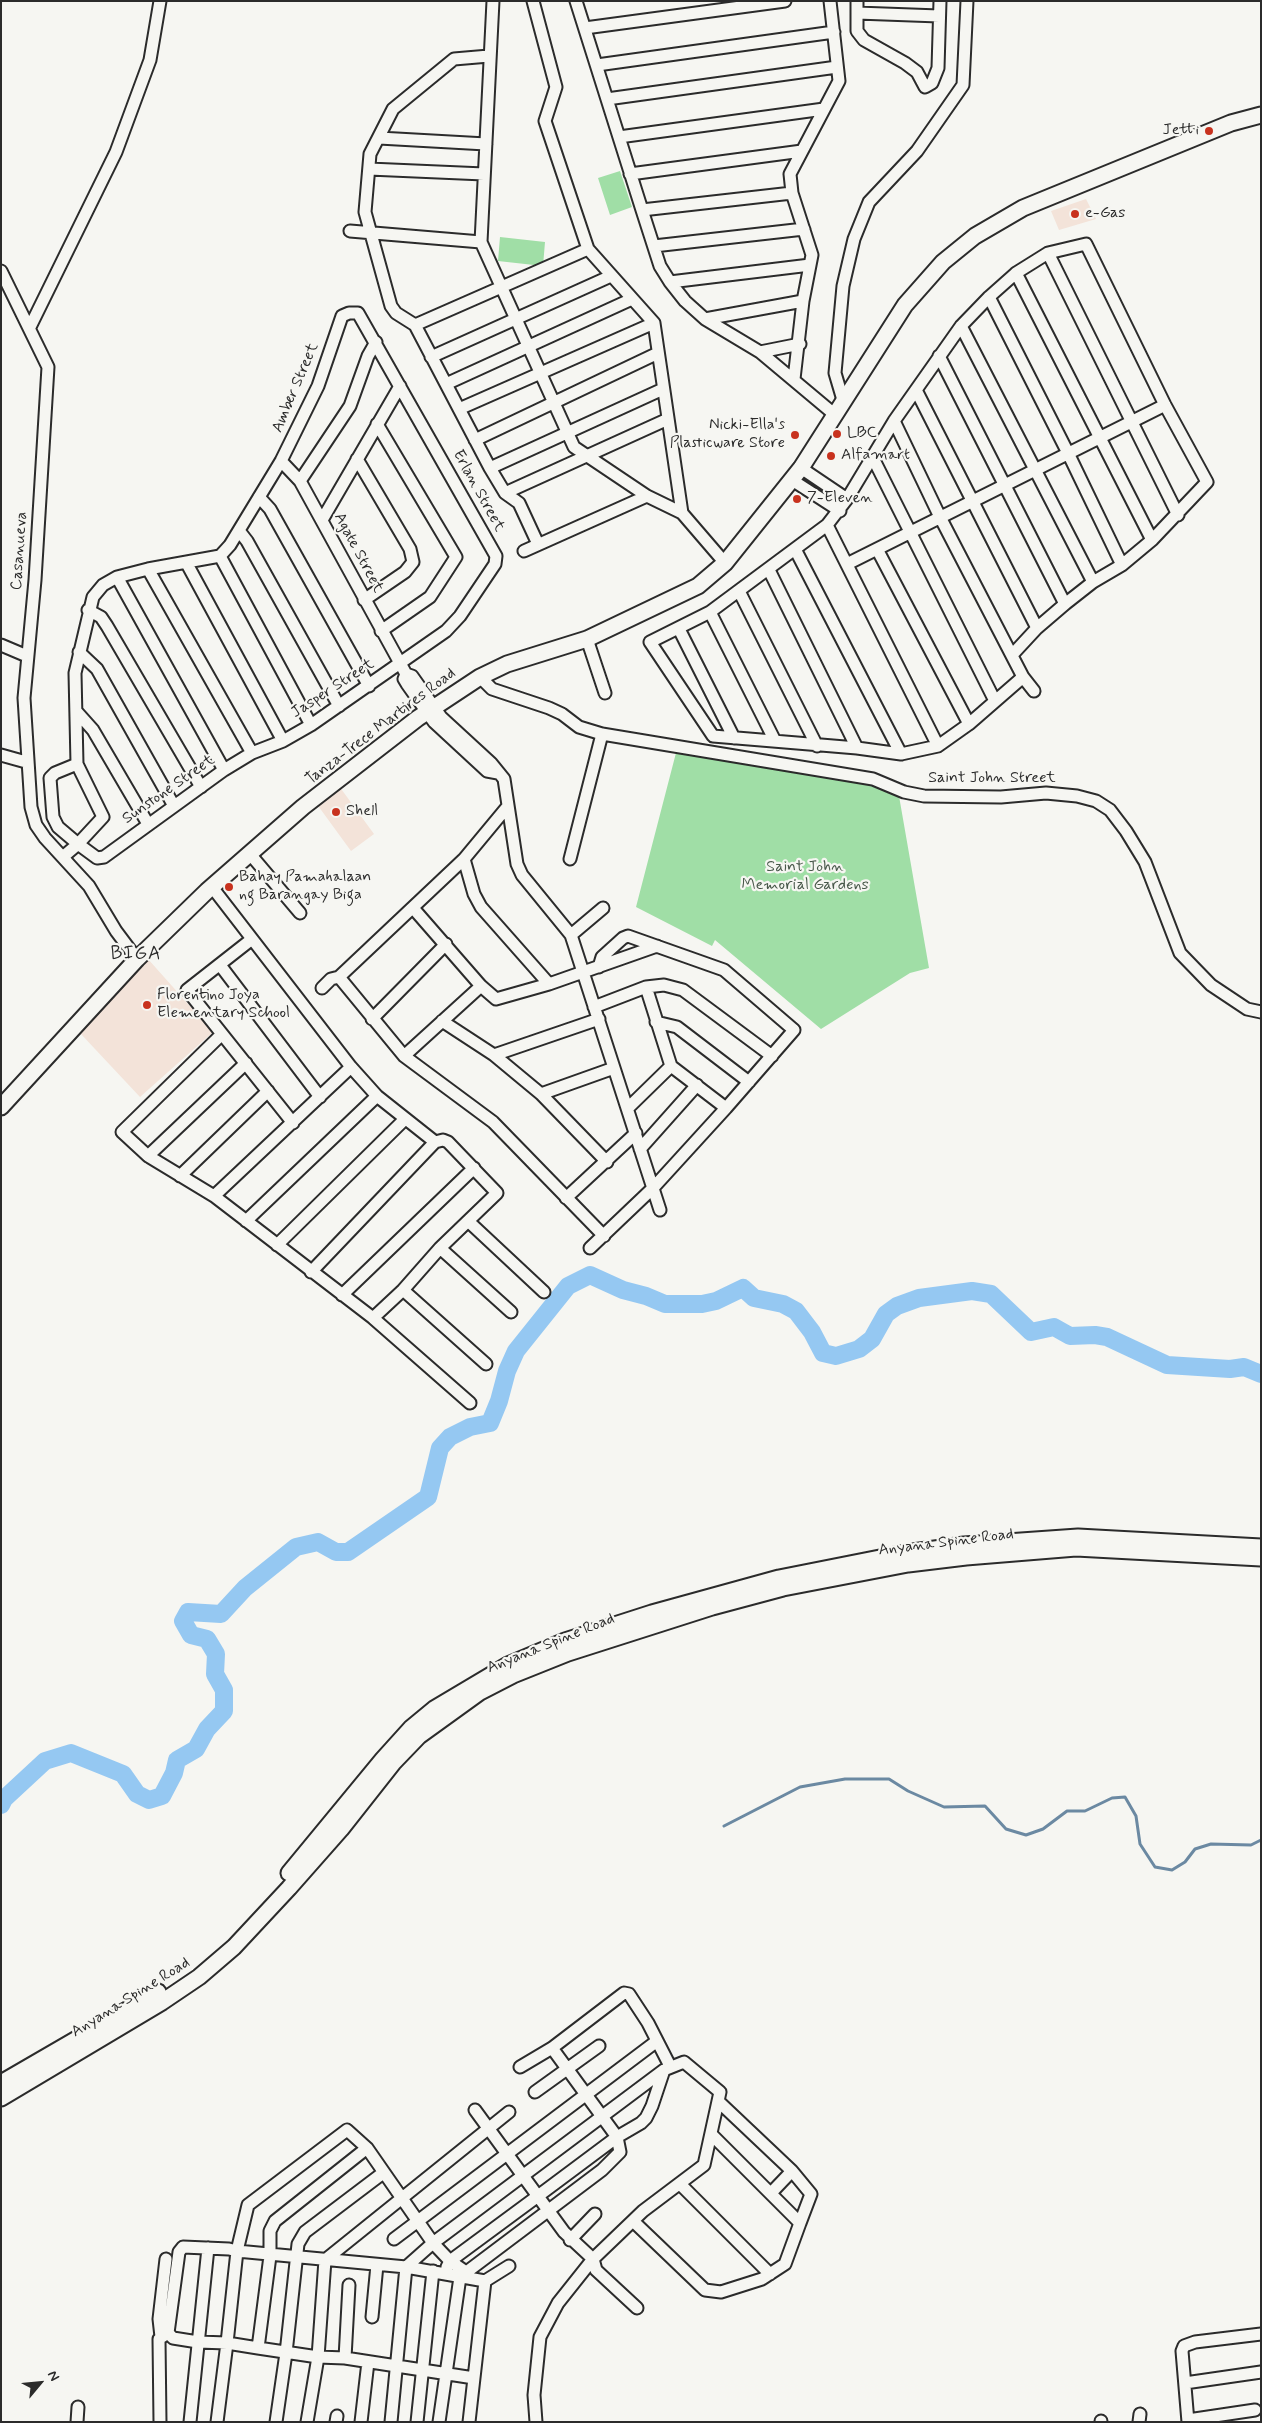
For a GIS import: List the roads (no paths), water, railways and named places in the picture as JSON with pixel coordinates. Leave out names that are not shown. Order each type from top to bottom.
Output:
[{"type":"main road","name":"Tanza-Trece Martires Road","points":[[1,1107],[136,959],[209,889],[303,808],[430,710],[480,677],[507,664],[587,639],[698,586],[725,563],[796,474],[905,304],[943,262],[975,236],[1023,208],[1231,123],[1261,115]]},
{"type":"main road","name":"Anyana Spine Road","points":[[1,2084],[193,1970],[225,1941],[281,1882],[411,1728],[434,1710],[508,1665],[565,1642],[670,1608],[778,1578],[905,1552],[994,1542],[1078,1537],[1261,1547]]},
{"type":"main road","name":"Anyana Spine Road","points":[[1,2098],[162,2002],[199,1977],[234,1947],[289,1888],[341,1829],[392,1763],[419,1736],[480,1692],[513,1676],[568,1653],[712,1607],[783,1588],[908,1564],[986,1555],[1076,1548],[1261,1558]]},
{"type":"street","points":[[30,327],[116,152],[150,60],[160,1]]},
{"type":"street","points":[[493,1],[481,242],[574,447],[647,496],[682,513],[725,563]]},
{"type":"street","points":[[533,1],[556,87],[545,121],[588,249],[654,323],[682,513]]},
{"type":"street","points":[[576,1],[660,266],[685,301],[705,319],[760,352],[794,378],[834,414]]},
{"type":"street","points":[[584,28],[785,1]]},
{"type":"street","points":[[794,378],[800,344],[803,301],[812,250],[792,192],[790,174],[839,81],[830,1]]},
{"type":"street","points":[[940,1],[940,16],[938,68],[932,83],[925,87],[916,72],[905,63],[864,40],[857,31],[857,7],[940,16]]},
{"type":"street","points":[[843,400],[835,373],[843,286],[854,239],[869,202],[917,151],[963,85],[968,1]]},
{"type":"street","points":[[597,65],[834,32]]},
{"type":"street","points":[[489,56],[454,59],[397,105],[370,154],[364,203],[391,306],[396,313],[414,325],[490,468],[505,493],[519,503],[538,544]]},
{"type":"street","points":[[607,99],[837,67]]},
{"type":"street","points":[[619,137],[824,109]]},
{"type":"street","points":[[379,138],[486,144]]},
{"type":"street","points":[[630,174],[802,151]]},
{"type":"street","points":[[369,169],[484,174]]},
{"type":"street","points":[[642,210],[792,192]]},
{"type":"street","points":[[654,246],[804,229]]},
{"type":"street","points":[[350,231],[481,242]]},
{"type":"street","points":[[1012,655],[1037,628],[1065,604],[1093,582],[1122,565],[1152,540],[1178,515],[1207,482],[1165,405],[1086,244],[1048,253],[1016,273],[988,297],[961,326],[894,421],[840,511],[827,525],[769,570],[710,612],[650,642],[713,736],[857,748],[901,754],[938,746],[969,724],[1023,676]]},
{"type":"street","points":[[414,325],[588,249]]},
{"type":"street","points":[[1048,253],[1130,422],[1178,515]]},
{"type":"street","points":[[670,282],[810,265]]},
{"type":"street","name":"Casanueva","points":[[1,271],[48,367],[35,580],[24,698],[26,762],[31,806],[36,825],[89,886],[116,931],[136,959]]},
{"type":"street","points":[[1016,273],[1152,540]]},
{"type":"street","points":[[431,357],[612,276]]},
{"type":"street","points":[[988,297],[1068,453],[1122,565]]},
{"type":"street","points":[[446,384],[632,299]]},
{"type":"street","points":[[705,319],[803,301]]},
{"type":"street","name":"Amber Street","points":[[281,460],[318,386],[342,316],[349,313],[358,313]]},
{"type":"street","name":"Erlan Street","points":[[358,313],[376,342],[496,560],[460,616],[403,669]]},
{"type":"street","points":[[459,409],[654,323]]},
{"type":"street","points":[[961,326],[1093,582]]},
{"type":"street","points":[[300,481],[350,406],[368,356],[376,342]]},
{"type":"street","points":[[760,352],[800,344]]},
{"type":"street","points":[[475,440],[658,353]]},
{"type":"street","points":[[939,356],[1065,604]]},
{"type":"street","points":[[322,520],[400,386]]},
{"type":"street","points":[[490,468],[663,389]]},
{"type":"street","points":[[916,390],[1037,628]]},
{"type":"street","points":[[847,564],[1036,470],[1099,436],[1165,405]]},
{"type":"street","points":[[505,493],[668,419]]},
{"type":"street","points":[[894,421],[940,517],[1023,676],[1034,691]]},
{"type":"street","points":[[378,424],[456,557],[430,597],[381,630]]},
{"type":"street","points":[[872,456],[995,700]]},
{"type":"street","points":[[357,459],[410,549],[413,562],[405,572],[364,600]]},
{"type":"street","points":[[64,856],[103,817],[77,764],[74,673],[88,610],[93,597],[103,585],[116,577],[148,569],[220,556],[240,532],[281,460]]},
{"type":"street","name":"Agate Street","points":[[281,460],[300,481],[322,520],[403,669],[404,679],[430,710]]},
{"type":"street","points":[[796,474],[848,499]]},
{"type":"street","points":[[796,474],[840,511]]},
{"type":"street","points":[[524,551],[647,496]]},
{"type":"street","points":[[259,498],[270,509],[369,686]]},
{"type":"street","points":[[827,525],[938,746]]},
{"type":"street","points":[[240,532],[247,541],[339,706]]},
{"type":"street","points":[[795,549],[901,754]]},
{"type":"street","points":[[877,549],[969,724]]},
{"type":"street","points":[[220,556],[311,725]]},
{"type":"street","points":[[186,562],[283,741]]},
{"type":"street","points":[[148,569],[252,754]]},
{"type":"street","points":[[769,570],[857,748]]},
{"type":"street","points":[[116,577],[224,770]]},
{"type":"street","points":[[739,591],[817,746]]},
{"type":"street","points":[[88,610],[101,617],[107,626],[201,787]]},
{"type":"street","points":[[710,612],[775,741]]},
{"type":"street","points":[[679,629],[734,738]]},
{"type":"street","points":[[587,639],[604,693]]},
{"type":"street","points":[[1,645],[27,656]]},
{"type":"street","points":[[79,652],[97,669],[174,806]]},
{"type":"street","name":"Jasper Street","points":[[283,741],[311,725],[369,686],[403,669]]},
{"type":"street","name":"Saint John Street","points":[[480,677],[492,689],[549,708],[562,714],[579,727],[602,734],[873,779],[904,792],[924,796],[1001,797],[1046,793],[1077,796],[1096,801],[1110,810],[1126,831],[1145,862],[1180,953],[1211,985],[1247,1009],[1261,1012]]},
{"type":"street","points":[[430,710],[464,752],[487,771],[498,773],[504,780],[510,831],[519,870],[571,935],[660,1210]]},
{"type":"street","points":[[76,711],[93,730],[148,824]]},
{"type":"street","points":[[570,859],[602,734]]},
{"type":"street","name":"Sunstone Street","points":[[77,764],[55,773],[50,778],[53,817],[58,826],[97,858],[104,857],[224,770],[252,754],[283,741]]},
{"type":"street","points":[[1,755],[26,762]]},
{"type":"street","points":[[322,988],[339,977],[464,859],[508,806]]},
{"type":"street","points":[[250,854],[300,913]]},
{"type":"street","points":[[464,859],[474,894],[481,907],[549,984]]},
{"type":"street","points":[[209,889],[224,910],[231,912],[352,1067],[377,1096],[435,1142]]},
{"type":"street","points":[[413,908],[481,986],[496,1000],[549,984],[657,946]]},
{"type":"street","points":[[571,935],[603,908]]},
{"type":"street","points":[[590,1248],[653,1188],[794,1030],[724,970],[628,936],[622,938],[602,957],[599,967]]},
{"type":"street","points":[[252,939],[187,990],[293,1123]]},
{"type":"street","points":[[372,1019],[446,944]]},
{"type":"street","points":[[220,965],[320,1097]]},
{"type":"street","points":[[339,977],[404,1056],[493,1122],[604,1236]]},
{"type":"street","points":[[594,1007],[646,987],[664,985],[683,990],[772,1056]]},
{"type":"street","points":[[404,1056],[481,986]]},
{"type":"street","points":[[646,987],[671,1066],[726,1108]]},
{"type":"street","points":[[494,1055],[598,1019]]},
{"type":"street","points":[[442,1021],[494,1055],[541,1094],[607,1162]]},
{"type":"street","points":[[656,1022],[677,1027],[749,1082]]},
{"type":"street","points":[[222,1034],[122,1132],[148,1156],[214,1196],[373,1318],[470,1404]]},
{"type":"street","points":[[148,1156],[246,1063]]},
{"type":"street","points":[[628,1108],[671,1066]]},
{"type":"street","points":[[214,1196],[352,1067]]},
{"type":"street","points":[[541,1094],[614,1068]]},
{"type":"street","points":[[640,1149],[698,1085]]},
{"type":"street","points":[[180,1176],[268,1091]]},
{"type":"street","points":[[246,1221],[377,1096]]},
{"type":"street","points":[[277,1245],[405,1119]]},
{"type":"street","points":[[566,1198],[607,1162],[636,1133]]},
{"type":"street","points":[[311,1272],[435,1142],[443,1140],[448,1142],[497,1193],[440,1248],[403,1290],[373,1318]]},
{"type":"street","points":[[342,1296],[474,1168]]},
{"type":"street","points":[[468,1221],[544,1292]]},
{"type":"street","points":[[440,1248],[511,1312]]},
{"type":"street","points":[[403,1290],[486,1364]]},
{"type":"street","points":[[417,2422],[422,2372],[439,2272],[450,2261],[617,2137],[646,2118],[667,2068],[657,2041],[633,2001],[628,1994],[624,1993],[552,2048],[520,2067]]},
{"type":"street","points":[[394,2239],[507,2152],[657,2041]]},
{"type":"street","points":[[534,2092],[599,2046]]},
{"type":"street","points":[[439,2422],[463,2275],[549,2210],[614,2159],[620,2152],[617,2137],[552,2048]]},
{"type":"street","points":[[391,2422],[406,2267],[434,2243],[667,2068],[684,2062],[720,2092],[704,2164],[633,2221],[593,2259],[558,2303],[540,2337],[534,2394],[536,2422]]},
{"type":"street","points":[[633,2221],[705,2290],[721,2292],[762,2279],[785,2264],[811,2194],[792,2171],[718,2101]]},
{"type":"street","points":[[475,2110],[570,2240],[593,2259],[596,2270],[637,2308]]},
{"type":"street","points":[[307,2422],[318,2357],[325,2260],[509,2112]]},
{"type":"street","points":[[217,2422],[237,2251],[244,2213],[253,2200],[347,2130],[367,2148],[434,2243],[463,2275]]},
{"type":"street","points":[[711,2134],[800,2223]]},
{"type":"street","points":[[258,2348],[270,2256],[270,2231],[280,2215],[367,2148]]},
{"type":"street","points":[[771,2193],[792,2171]]},
{"type":"street","points":[[276,2422],[298,2244],[305,2232],[383,2173]]},
{"type":"street","points":[[680,2184],[770,2274]]},
{"type":"street","points":[[570,2240],[595,2214]]},
{"type":"street","points":[[160,2422],[159,2339],[165,2335],[179,2252],[183,2247],[406,2267],[463,2275],[485,2281],[509,2266]]},
{"type":"street","points":[[190,2422],[208,2248]]},
{"type":"street","points":[[166,2259],[159,2320],[165,2335],[198,2342],[227,2344],[318,2357],[345,2358],[422,2372],[474,2378]]},
{"type":"street","points":[[372,2317],[377,2265]]},
{"type":"street","points":[[469,2422],[485,2281]]},
{"type":"street","points":[[345,2358],[349,2285]]},
{"type":"street","points":[[1255,2410],[1188,2421],[1182,2351],[1184,2346],[1195,2342],[1261,2334]]},
{"type":"street","points":[[361,2422],[368,2362]]},
{"type":"street","points":[[1185,2383],[1261,2372]]},
{"type":"street","points":[[77,2422],[78,2407]]},
{"type":"waterway","points":[[1,1805],[4,1799],[45,1761],[71,1753],[123,1774],[137,1794],[149,1800],[162,1796],[174,1773],[177,1760],[196,1749],[207,1729],[224,1711],[224,1690],[215,1674],[216,1654],[207,1639],[191,1635],[183,1621],[188,1612],[221,1614],[245,1588],[296,1547],[318,1542],[336,1552],[348,1552],[428,1497],[440,1448],[450,1437],[470,1427],[490,1423],[499,1401],[507,1371],[516,1351],[568,1286],[590,1275],[623,1290],[646,1296],[665,1304],[702,1304],[716,1301],[743,1288],[754,1298],[783,1304],[796,1311],[812,1332],[823,1353],[836,1356],[859,1349],[872,1339],[886,1314],[897,1306],[919,1298],[972,1291],[991,1294],[1031,1332],[1054,1327],[1070,1336],[1095,1335],[1107,1337],[1167,1365],[1230,1369],[1244,1367],[1261,1374]]},
{"type":"waterway","points":[[724,1826],[800,1787],[845,1779],[889,1779],[908,1791],[944,1807],[985,1806],[1006,1829],[1026,1835],[1043,1829],[1067,1811],[1085,1811],[1112,1798],[1125,1797],[1136,1816],[1140,1844],[1155,1867],[1172,1870],[1185,1862],[1195,1849],[1211,1844],[1251,1845],[1261,1840]]},
{"type":"place","name":"Jetti","points":[[1209,131]]},
{"type":"place","name":"e-Gas","points":[[1075,214]]},
{"type":"place","name":"LBC","points":[[837,434]]},
{"type":"place","name":"Nicki-Ella's Plasticware Store","points":[[795,435]]},
{"type":"place","name":"Alfamart","points":[[831,456]]},
{"type":"place","name":"7-Eleven","points":[[797,499]]},
{"type":"place","name":"Shell","points":[[336,812]]},
{"type":"place","name":"Bahay Pamahalaan ng Barangay Biga","points":[[229,887]]},
{"type":"place","name":"Florentino Joya Elementary School","points":[[147,1005]]},
{"type":"district","name":"BIGA","points":[[136,955]]},
{"type":"park label","name":"Saint John Memorial Gardens","points":[[805,877]]}]
